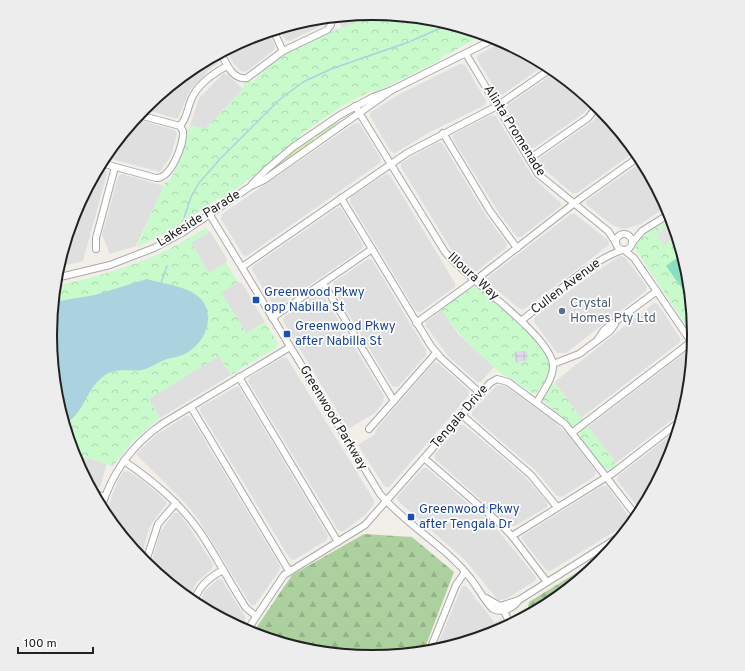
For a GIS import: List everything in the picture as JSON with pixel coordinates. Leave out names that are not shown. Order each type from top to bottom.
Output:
[{"type":"street","points":[[223,58],[227,66],[238,77],[247,78],[283,50],[327,30],[331,23]]},
{"type":"street","points":[[276,36],[283,50]]},
{"type":"street","name":"Lakeside Parade","points":[[63,276],[110,265],[140,255],[173,239],[210,215],[250,186],[293,147],[355,106],[373,96],[392,90],[488,42]]},
{"type":"street","name":"Alinta Promenade","points":[[466,54],[542,178],[608,231],[616,244]]},
{"type":"street","points":[[180,126],[186,118],[194,95],[214,74],[227,66]]},
{"type":"street","points":[[242,267],[391,163],[416,147],[497,106],[546,72]]},
{"type":"street","name":"Lakeside Parade","points":[[250,186],[264,180],[392,90]]},
{"type":"street","name":"Illoura Way","points":[[355,106],[445,252],[458,267],[522,320],[544,347],[553,364]]},
{"type":"street","points":[[529,159],[588,118],[594,110]]},
{"type":"street","points":[[145,117],[180,126]]},
{"type":"street","points":[[107,165],[156,178],[164,177],[174,163],[179,152],[183,134],[180,126]]},
{"type":"street","points":[[443,133],[490,211],[517,248]]},
{"type":"street","points":[[416,323],[635,160]]},
{"type":"street","points":[[96,249],[96,238],[115,167]]},
{"type":"street","points":[[341,198],[416,323],[436,353],[480,393]]},
{"type":"street","name":"Greenwood Parkway","points":[[210,215],[371,481],[386,501],[465,572],[493,609],[504,611],[515,605],[519,600]]},
{"type":"street","points":[[623,250],[632,244],[642,231],[665,217]]},
{"type":"street","name":"Alinta Promenade","points":[[608,231],[624,234]]},
{"type":"street","points":[[642,231],[624,234],[617,238],[616,244],[634,258],[688,338]]},
{"type":"street","points":[[624,234],[631,238],[634,258]]},
{"type":"street","name":"Cullen Avenue","points":[[610,254],[616,244]]},
{"type":"street","points":[[272,318],[372,249]]},
{"type":"street","name":"Cullen Avenue","points":[[522,320],[610,254],[623,250]]},
{"type":"street","points":[[322,283],[394,401]]},
{"type":"street","points":[[537,402],[550,379],[553,364],[574,357],[610,331],[616,322],[657,291]]},
{"type":"street","points":[[104,501],[124,461],[147,435],[290,347]]},
{"type":"street","points":[[573,432],[687,347]]},
{"type":"street","points":[[368,429],[436,353]]},
{"type":"street","points":[[239,377],[338,542]]},
{"type":"street","name":"Tengala Drive","points":[[250,626],[279,581],[290,571],[365,525],[480,393],[490,383],[501,379],[508,382],[559,418],[573,432],[634,513]]},
{"type":"street","points":[[191,407],[290,571]]},
{"type":"street","points":[[462,415],[531,476],[557,507]]},
{"type":"street","points":[[512,536],[606,477],[675,425]]},
{"type":"street","points":[[424,458],[512,536],[547,582]]},
{"type":"street","points":[[124,461],[152,481],[176,503],[200,532],[246,608],[256,616]]},
{"type":"street","points":[[101,496],[105,497]]},
{"type":"street","points":[[147,557],[155,529],[176,503]]},
{"type":"street","name":"Greenwood Parkway","points":[[486,598],[500,606],[519,600],[611,542]]},
{"type":"street","points":[[196,597],[204,583],[223,570]]},
{"type":"street","points":[[432,645],[456,585],[465,572]]},
{"type":"street","points":[[504,611],[508,620]]},
{"type":"shaded area","points":[[362,21],[342,28],[339,22]]},
{"type":"shaded area","points":[[324,24],[289,41],[285,39],[282,34]]},
{"type":"shaded area","points":[[271,37],[275,46],[274,50],[247,71],[244,72],[240,70],[234,64],[229,55]]},
{"type":"shaded area","points":[[496,45],[540,68],[502,95],[498,94],[477,59],[478,55]]},
{"type":"shaded area","points":[[219,60],[217,64],[209,70],[190,90],[178,118],[150,111],[180,85]]},
{"type":"shaded area","points":[[460,64],[465,65],[486,101],[485,105],[428,133],[395,153],[391,152],[370,116],[371,112],[398,95]]},
{"type":"shaded area","points":[[223,74],[228,75],[243,89],[205,129],[190,125],[199,98]]},
{"type":"shaded area","points":[[551,75],[589,106],[584,113],[534,148],[530,147],[507,109],[508,105]]},
{"type":"shaded area","points":[[598,114],[631,154],[577,193],[572,193],[544,169],[539,162],[540,158],[593,121]]},
{"type":"shaded area","points":[[491,115],[496,116],[531,174],[561,203],[561,206],[521,237],[517,237],[499,213],[452,138],[454,134]]},
{"type":"shaded area","points":[[141,121],[175,130],[177,134],[171,156],[160,172],[111,159]]},
{"type":"shaded area","points":[[355,123],[359,123],[381,159],[380,163],[247,256],[243,255],[221,219],[222,214]]},
{"type":"shaded area","points":[[438,142],[442,143],[485,214],[507,244],[506,248],[477,271],[472,271],[451,249],[401,167],[401,163]]},
{"type":"shaded area","points":[[638,165],[662,210],[641,224],[624,229],[612,225],[586,204],[586,201]]},
{"type":"shaded area","points":[[104,170],[107,173],[83,261],[65,265],[81,215]]},
{"type":"shaded area","points":[[122,174],[164,186],[136,246],[110,254],[102,235],[118,177]]},
{"type":"shaded area","points":[[386,174],[390,175],[455,283],[455,287],[420,312],[416,311],[350,202],[351,197]]},
{"type":"shaded area","points":[[337,208],[341,208],[363,245],[362,249],[278,307],[274,306],[252,270],[253,266]]},
{"type":"shaded area","points":[[571,214],[575,214],[608,240],[609,245],[525,309],[520,309],[487,282],[487,278]]},
{"type":"shaded area","points":[[668,226],[672,239],[664,245],[657,234]]},
{"type":"shaded area","points":[[210,231],[227,259],[226,263],[209,273],[191,243]]},
{"type":"shaded area","points":[[620,256],[624,257],[631,265],[647,287],[646,291],[566,353],[557,353],[534,322],[534,318],[587,278]]},
{"type":"shaded area","points":[[368,259],[372,260],[426,350],[426,355],[398,387],[392,386],[333,289],[334,282]]},
{"type":"shaded area","points":[[238,282],[242,283],[265,322],[246,334],[221,292]]},
{"type":"shaded area","points":[[317,294],[323,295],[384,396],[383,403],[375,413],[348,429],[283,321],[284,317]]},
{"type":"shaded area","points":[[654,303],[658,304],[680,338],[680,342],[581,418],[555,383]]},
{"type":"shaded area","points":[[442,310],[458,334],[494,367],[481,382],[477,382],[448,356],[426,326],[426,322]]},
{"type":"shaded area","points":[[528,351],[527,360],[516,363],[514,352]]},
{"type":"shaded area","points":[[687,352],[682,397],[677,416],[616,463],[588,427]]},
{"type":"shaded area","points":[[219,356],[231,375],[160,418],[148,399]]},
{"type":"shaded area","points":[[283,357],[287,358],[374,500],[374,504],[365,515],[342,532],[338,530],[248,381],[250,377]]},
{"type":"shaded area","points":[[434,363],[438,363],[469,391],[469,395],[389,487],[385,487],[358,445],[375,434],[377,428]]},
{"type":"shaded area","points":[[497,385],[505,386],[554,421],[569,436],[596,472],[595,476],[562,497],[557,496],[536,471],[472,416],[472,412]]},
{"type":"shaded area","points":[[235,387],[239,387],[328,536],[327,540],[294,560],[290,559],[200,411],[201,407]]},
{"type":"shaded area","points":[[186,416],[190,416],[280,566],[279,571],[255,605],[251,605],[198,519],[186,504],[136,454],[156,435]]},
{"type":"shaded area","points":[[460,425],[464,425],[524,476],[547,502],[547,507],[515,526],[510,526],[435,459],[435,454]]},
{"type":"shaded area","points":[[672,434],[664,456],[638,507],[617,480],[618,476]]},
{"type":"shaded area","points":[[81,456],[107,463],[100,487],[96,487]]},
{"type":"shaded area","points":[[423,468],[427,468],[496,528],[536,577],[535,581],[506,599],[498,600],[465,560],[398,501],[397,497]]},
{"type":"shaded area","points":[[128,471],[142,480],[166,501],[166,505],[149,528],[143,552],[122,528],[108,508],[111,498],[123,472]]},
{"type":"shaded area","points":[[602,486],[607,486],[630,518],[625,525],[550,571],[546,570],[522,539],[522,536]]},
{"type":"shaded area","points":[[174,513],[178,513],[213,564],[212,569],[196,583],[191,594],[152,562],[160,532]]},
{"type":"shaded area","points":[[218,579],[222,580],[245,617],[244,623],[201,600],[204,592]]},
{"type":"shaded area","points":[[462,586],[466,586],[495,623],[501,619],[503,622],[474,634],[438,644]]},
{"type":"green space","points":[[362,21],[393,21],[434,26],[477,38],[442,57],[439,61],[376,92],[371,91],[344,105],[301,134],[299,139],[225,198],[217,199],[170,231],[137,247],[165,182],[170,180],[174,173],[190,125],[205,129],[243,89],[244,82],[253,82],[265,68],[291,50],[319,36]]},
{"type":"green space","points":[[341,121],[342,123],[318,140],[314,135],[333,123]]},
{"type":"green space","points":[[312,137],[315,141],[265,176],[264,175]]},
{"type":"green space","points":[[666,221],[682,274],[688,328],[636,250],[636,244],[639,239]]},
{"type":"green space","points":[[205,228],[210,231],[191,243],[209,273],[226,263],[238,282],[221,292],[246,333],[265,322],[278,343],[277,347],[231,375],[219,356],[149,399],[160,418],[133,441],[113,466],[81,456],[68,417],[60,377],[57,336],[61,284],[114,271],[151,257]]},
{"type":"green space","points":[[677,256],[685,292],[666,266],[677,258]]},
{"type":"green space","points":[[474,286],[493,298],[505,308],[528,332],[545,355],[549,363],[548,375],[536,393],[532,393],[503,375],[477,352],[454,328],[441,309]]},
{"type":"green space","points":[[553,381],[583,420],[577,425],[571,425],[543,401],[543,398]]},
{"type":"green space","points":[[587,425],[617,465],[611,470],[604,469],[580,437],[580,430]]},
{"type":"green space","points":[[364,534],[412,537],[454,572],[426,646],[372,651],[311,645],[256,628],[292,575]]},
{"type":"green space","points":[[591,564],[565,586],[527,610],[529,602]]},
{"type":"water","points":[[147,279],[176,286],[195,294],[202,300],[206,308],[208,318],[206,331],[199,343],[183,355],[167,359],[142,370],[118,371],[104,376],[98,381],[81,408],[69,421],[63,397],[58,356],[57,336],[59,301],[95,295]]},
{"type":"waterway","points":[[411,41],[441,28]]},
{"type":"waterway","points":[[184,218],[191,197],[199,183],[220,159],[279,100],[303,82],[331,69],[409,42]]},
{"type":"waterway","points":[[161,283],[167,266]]},
{"type":"place","name":"Greenwood Pkwy opp Nabilla St","points":[[256,300]]},
{"type":"place","name":"Crystal Homes Pty Ltd","points":[[562,311]]},
{"type":"place","name":"Greenwood Pkwy after Nabilla St","points":[[287,334]]},
{"type":"place","name":"Greenwood Pkwy after Tengala Dr","points":[[411,517]]}]
